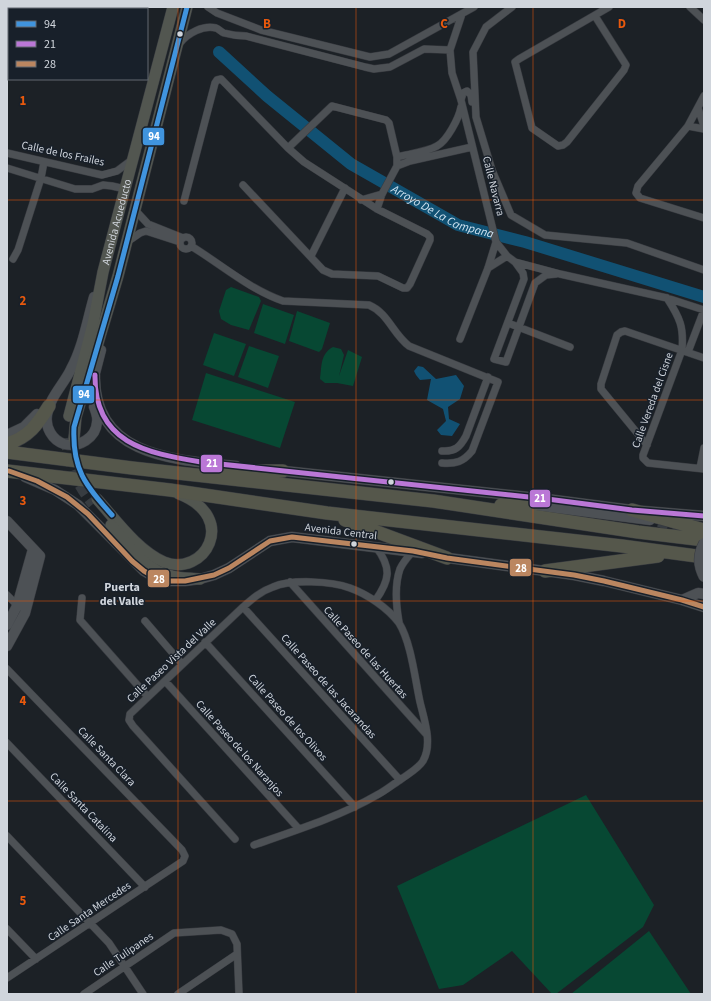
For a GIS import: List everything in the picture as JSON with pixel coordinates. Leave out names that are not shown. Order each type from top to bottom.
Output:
[{"type":"highway","points":[[7,444],[28,434],[49,406]]},
{"type":"highway","points":[[7,452],[170,472],[433,501],[485,505],[533,505]]},
{"type":"highway","points":[[8,471],[170,490],[327,513],[622,546],[704,557]]},
{"type":"highway","points":[[170,472],[283,471]]},
{"type":"highway","points":[[433,501],[704,542]]},
{"type":"highway","points":[[632,510],[704,530]]},
{"type":"highway","points":[[327,513],[447,558]]},
{"type":"highway","points":[[545,571],[674,554]]},
{"type":"main road","name":"Avenida Acueducto","points":[[173,7],[103,272],[93,324],[67,425],[70,439],[118,276],[187,7]]},
{"type":"main road","points":[[103,272],[96,288],[80,347],[71,369],[49,406],[47,414],[48,429],[55,439],[60,442],[70,445],[78,444],[86,440],[93,433],[97,422],[97,416],[92,398],[95,375],[106,328],[105,321]]},
{"type":"main road","points":[[95,375],[95,395],[103,416],[117,434],[133,445],[172,458],[415,484],[632,510],[704,516]]},
{"type":"main road","points":[[7,434],[17,431],[30,422],[66,378]]},
{"type":"main road","name":"Avenida Central","points":[[8,471],[37,481],[67,497],[88,514],[132,561],[144,571],[156,578],[176,582],[200,579],[214,575],[229,568],[270,541],[292,537],[413,551],[447,558],[574,575],[682,600],[704,607]]},
{"type":"main road","points":[[415,484],[442,491],[533,505],[656,521]]},
{"type":"main road","points":[[170,490],[190,498],[200,505],[210,519],[212,528],[212,536],[204,552],[190,562],[182,564],[165,562],[149,553],[95,502],[133,550],[147,564],[160,572],[171,576],[200,579]]},
{"type":"main road","points":[[7,521],[37,552],[21,609],[7,646]]},
{"type":"main road","points":[[704,542],[699,558],[704,577]]},
{"type":"main road","points":[[682,600],[698,592],[704,594]]},
{"type":"main road","points":[[7,625],[21,609]]},
{"type":"street","points":[[208,7],[217,13],[261,30],[370,57],[380,57],[397,51],[474,7]]},
{"type":"street","name":"Calle Navarra","points":[[512,7],[486,27],[472,52],[476,118],[492,170],[511,215],[545,235],[627,243],[704,270]]},
{"type":"street","points":[[594,16],[626,65],[624,70],[567,142],[558,146],[532,128],[516,62],[609,7]]},
{"type":"street","points":[[690,7],[704,20]]},
{"type":"street","name":"Calle Navarra","points":[[462,14],[450,50],[452,73],[461,102],[495,237],[507,256],[515,262],[560,274],[667,298],[704,310]]},
{"type":"street","points":[[177,46],[185,37],[202,28],[223,28],[246,36],[374,69],[390,66],[424,49],[450,50]]},
{"type":"street","points":[[288,47],[291,37]]},
{"type":"street","points":[[184,201],[215,83],[217,80],[221,79],[288,148],[304,162],[377,210],[427,234],[430,237],[430,240],[407,288],[403,288],[378,276],[328,273],[323,270],[243,185]]},
{"type":"street","points":[[396,157],[436,147],[441,143],[460,115],[461,102],[464,92],[467,91],[470,93],[476,118]]},
{"type":"street","points":[[704,96],[688,126],[638,186],[636,193],[640,198],[704,218]]},
{"type":"street","points":[[288,148],[332,106],[382,118],[388,123],[397,166],[377,210]]},
{"type":"street","points":[[698,108],[704,126]]},
{"type":"street","points":[[688,126],[704,129]]},
{"type":"street","points":[[397,166],[472,147]]},
{"type":"street","name":"Calle de los Frailes","points":[[7,152],[102,175],[117,172],[133,159]]},
{"type":"street","points":[[475,159],[478,162],[484,180],[490,176],[492,170]]},
{"type":"street","points":[[13,260],[18,250],[41,178],[44,162]]},
{"type":"street","points":[[7,168],[75,189],[92,188],[103,185],[125,189]]},
{"type":"street","points":[[311,256],[345,188]]},
{"type":"street","points":[[361,200],[384,192]]},
{"type":"street","points":[[135,210],[147,228],[181,240],[180,246],[184,249],[188,249],[191,246],[240,280],[273,298],[283,301],[369,304],[383,314],[401,340],[409,346],[498,382],[472,451],[467,457],[460,461],[452,464],[442,463]]},
{"type":"street","points":[[127,242],[147,228]]},
{"type":"street","points":[[460,339],[488,268],[495,237]]},
{"type":"street","points":[[488,268],[507,256]]},
{"type":"street","points":[[515,262],[523,273],[524,279],[494,359],[506,362],[534,283],[546,275],[560,274]]},
{"type":"street","name":"Calle Vereda del Cisne","points":[[667,298],[682,324],[685,351]]},
{"type":"street","name":"Calle Vereda del Cisne","points":[[702,468],[648,463],[643,458],[685,351],[704,310]]},
{"type":"street","points":[[508,323],[570,347]]},
{"type":"street","points":[[647,445],[601,389],[601,384],[617,335],[625,331],[704,358]]},
{"type":"street","points":[[442,451],[449,452],[456,450],[462,444],[488,377]]},
{"type":"street","points":[[702,468],[704,448]]},
{"type":"street","points":[[375,601],[385,586],[388,577],[388,568],[376,547]]},
{"type":"street","name":"Calle Paseo Vista del Valle","points":[[254,845],[355,807],[378,795],[416,768],[423,761],[427,752],[427,736],[407,642],[399,624],[395,602],[400,568],[413,551]]},
{"type":"street","points":[[388,577],[398,577]]},
{"type":"street","name":"Calle Paseo Vista del Valle","points":[[235,839],[133,726],[129,720],[130,714],[164,680],[243,607],[260,593],[274,586],[290,582],[321,582],[350,588],[375,601],[388,610],[399,624]]},
{"type":"street","name":"Calle Paseo de las Huertas","points":[[290,582],[427,736]]},
{"type":"street","points":[[7,595],[21,609]]},
{"type":"street","points":[[82,598],[80,620],[148,696]]},
{"type":"street","points":[[388,610],[395,602]]},
{"type":"street","name":"Calle Paseo de las Jacarandas","points":[[243,607],[400,780]]},
{"type":"street","points":[[145,621],[182,664]]},
{"type":"street","name":"Calle Paseo de los Olivos","points":[[205,642],[355,807]]},
{"type":"street","name":"Calle Santa Clara","points":[[7,669],[182,850],[185,856],[183,861]]},
{"type":"street","name":"Calle Paseo de los Naranjos","points":[[164,680],[299,829]]},
{"type":"street","name":"Calle Santa Catalina","points":[[7,743],[145,886]]},
{"type":"street","points":[[7,836],[109,943],[143,994]]},
{"type":"street","name":"Calle Santa Mercedes","points":[[7,978],[183,861]]},
{"type":"street","points":[[7,929],[36,959]]},
{"type":"street","name":"Calle Tulipanes","points":[[84,994],[174,933],[221,930],[227,931],[232,934],[236,940],[237,954]]},
{"type":"street","points":[[178,994],[237,954]]},
{"type":"street","points":[[237,954],[239,994]]},
{"type":"green space","points":[[231,287],[259,297],[261,301],[249,330],[231,325],[221,319],[219,311],[226,290]]},
{"type":"green space","points":[[263,304],[294,315],[285,344],[254,333]]},
{"type":"green space","points":[[297,311],[330,323],[322,349],[319,352],[289,341]]},
{"type":"green space","points":[[214,333],[246,344],[234,376],[203,365]]},
{"type":"green space","points":[[249,346],[279,356],[268,388],[238,377]]},
{"type":"green space","points":[[333,347],[341,349],[344,355],[339,376],[348,350],[362,357],[353,386],[337,383],[325,383],[320,379],[324,357]]},
{"type":"green space","points":[[206,373],[295,402],[280,448],[192,420]]},
{"type":"green space","points":[[586,795],[654,905],[643,927],[556,994],[552,994],[512,951],[463,985],[439,989],[397,886]]},
{"type":"green space","points":[[649,931],[691,994],[571,994]]},
{"type":"water","points":[[418,366],[423,367],[436,379],[456,375],[464,386],[460,399],[448,407],[449,419],[460,424],[452,436],[441,435],[437,430],[446,421],[443,409],[427,400],[431,379],[420,380],[414,371]]},
{"type":"waterway","name":"Arroyo De La Campana","points":[[219,52],[267,96],[351,164],[458,225],[525,242],[704,297]]},
{"type":"tunnel","points":[[66,438],[69,457],[74,473],[82,489],[93,504]]},
{"type":"tunnel","points":[[659,522],[673,528],[687,537]]},
{"type":"transit line","name":"94","points":[[112,515],[94,494],[82,476],[75,454],[74,427],[118,276],[187,7]]},
{"type":"transit line","name":"21","points":[[95,375],[97,398],[103,416],[114,430],[127,441],[161,454],[201,462],[547,499],[632,510],[704,516]]},
{"type":"transit line","name":"28","points":[[9,471],[37,481],[67,497],[88,514],[132,561],[144,571],[156,578],[166,581],[185,581],[214,575],[229,568],[270,541],[292,537],[413,551],[447,558],[574,575],[682,600],[704,607]]},
{"type":"district","name":"Puerta del Valle","points":[[122,594]]}]
